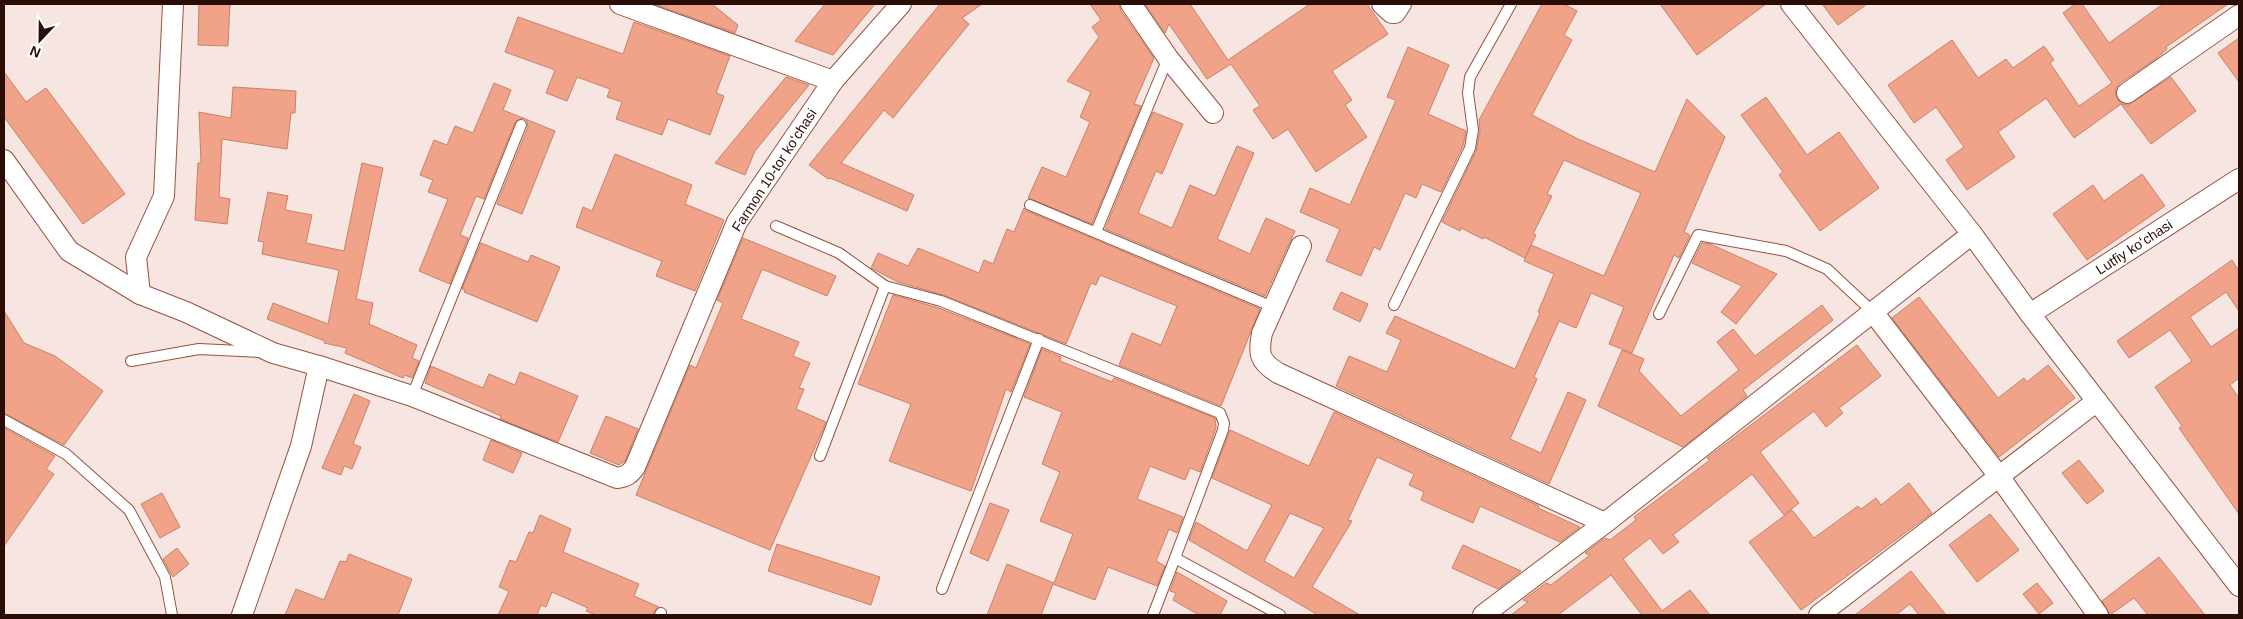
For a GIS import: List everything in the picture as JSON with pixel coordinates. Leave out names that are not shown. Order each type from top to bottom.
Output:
[{"type":"street","points":[[140,294],[136,257],[164,196],[173,4]]},
{"type":"street","points":[[620,4],[834,81]]},
{"type":"street","name":"Farmon 10-tor koʻchasi","points":[[412,396],[617,478],[624,477],[635,467],[736,222],[834,81],[901,4]]},
{"type":"street","points":[[1131,4],[1168,58],[1213,113]]},
{"type":"street","points":[[1382,4],[1392,13],[1395,13],[1401,4]]},
{"type":"street","points":[[1791,4],[1972,234],[2030,314],[2239,586]]},
{"type":"street","points":[[2127,93],[2239,15]]},
{"type":"street","points":[[4,160],[69,251],[140,294],[186,312],[273,353],[412,396]]},
{"type":"street","name":"Lutfiy koʻchasi","points":[[2030,314],[2239,179]]},
{"type":"street","points":[[1483,615],[1605,523],[1972,234]]},
{"type":"street","points":[[1301,246],[1262,333],[1260,348],[1266,365],[1278,373],[1605,523]]},
{"type":"street","points":[[1873,312],[1998,475],[2098,615]]},
{"type":"street","points":[[242,615],[302,446],[319,366]]},
{"type":"street","points":[[1819,615],[1998,475],[2097,401]]},
{"type":"lane","points":[[1394,305],[1470,148],[1474,130],[1468,93],[1470,77],[1511,4]]},
{"type":"lane","points":[[1096,232],[1168,58]]},
{"type":"lane","points":[[412,396],[521,125]]},
{"type":"lane","points":[[1030,205],[1273,307]]},
{"type":"lane","points":[[776,226],[839,253],[885,286],[942,301],[1220,414],[1224,423],[1223,430],[1153,615]]},
{"type":"lane","points":[[1659,314],[1698,235],[1786,251],[1827,269],[1873,312]]},
{"type":"lane","points":[[820,456],[885,286]]},
{"type":"lane","points":[[942,589],[1038,340]]},
{"type":"lane","points":[[131,361],[199,349],[273,353]]},
{"type":"lane","points":[[4,420],[66,454],[129,510],[165,577],[172,615]]},
{"type":"lane","points":[[1175,558],[1280,615]]},
{"type":"building","points":[[199,4],[230,4],[228,46],[198,45]]},
{"type":"building","points":[[654,4],[712,4],[738,25],[735,33]]},
{"type":"building","points":[[825,4],[875,4],[833,55],[795,41]]},
{"type":"building","points":[[940,4],[982,4],[962,18],[969,24],[893,118],[884,110],[841,163],[914,195],[907,211],[830,178],[828,179],[809,165]]},
{"type":"building","points":[[1090,4],[1119,4],[1121,11],[1154,58],[1134,104],[1141,106],[1092,224],[1028,198],[1042,167],[1066,177],[1090,122],[1080,117],[1091,92],[1067,81],[1099,37],[1092,27],[1101,20]]},
{"type":"building","points":[[1145,4],[1190,4],[1228,60],[1310,4],[1367,4],[1388,34],[1332,71],[1352,100],[1345,105],[1367,137],[1316,172],[1288,129],[1273,139],[1253,110],[1260,106],[1231,64],[1207,79],[1169,24],[1165,33]]},
{"type":"building","points":[[1542,4],[1564,4],[1577,11],[1564,35],[1572,40],[1532,115],[1578,139],[1655,172],[1687,99],[1725,137],[1684,232],[1690,235],[1679,258],[1674,255],[1632,353],[1609,344],[1624,307],[1591,293],[1576,328],[1559,321],[1534,377],[1537,379],[1510,439],[1541,453],[1568,392],[1586,400],[1549,484],[1336,386],[1349,356],[1387,372],[1401,340],[1386,333],[1395,316],[1515,369],[1540,313],[1538,312],[1554,274],[1524,261],[1531,245],[1525,258],[1484,237],[1483,239],[1461,228],[1460,231],[1442,222],[1476,151],[1480,131],[1479,120]],"holes":[[[1564,160],[1641,193],[1604,276],[1531,245],[1536,235],[1533,234],[1552,196],[1547,194]]]},
{"type":"building","points":[[1660,4],[1766,4],[1697,55]]},
{"type":"building","points":[[1822,4],[1867,4],[1838,25]]},
{"type":"building","points":[[2075,4],[2082,4],[2109,43],[2163,4],[2228,4],[2166,47],[2167,49],[2157,58],[2120,83],[2116,88],[2115,94],[2118,100],[2122,104],[2128,105],[2171,77],[2196,111],[2151,144],[2121,104],[2074,138],[2046,98],[1998,132],[2015,157],[1967,190],[1946,160],[1964,147],[1936,107],[1914,123],[1888,85],[1952,40],[1978,78],[2006,59],[2013,68],[2044,46],[2054,60],[2050,63],[2079,106],[2112,83],[2063,13]]},
{"type":"building","points":[[518,17],[623,54],[634,22],[730,56],[716,93],[724,96],[710,135],[668,119],[662,135],[616,119],[622,102],[607,97],[610,89],[577,77],[567,101],[546,93],[555,70],[505,52]]},
{"type":"building","points":[[2239,38],[2239,82],[2218,53]]},
{"type":"building","points":[[1408,47],[1449,65],[1428,114],[1466,131],[1463,146],[1441,192],[1422,184],[1416,198],[1405,193],[1380,250],[1374,247],[1361,276],[1326,261],[1340,229],[1300,212],[1310,188],[1350,205],[1396,100],[1387,97]]},
{"type":"building","points":[[4,72],[26,102],[46,88],[125,194],[83,224],[4,117]]},
{"type":"building","points":[[786,77],[809,85],[755,151],[745,175],[715,163]]},
{"type":"building","points":[[494,83],[511,90],[503,110],[523,118],[515,122],[484,199],[476,196],[460,235],[468,238],[450,284],[419,271],[448,199],[428,192],[433,180],[420,175],[434,140],[447,145],[455,126],[473,133]]},
{"type":"building","points":[[233,87],[296,91],[295,113],[291,113],[287,149],[222,139],[219,197],[230,199],[227,224],[195,220],[198,163],[201,163],[199,112],[231,118]]},
{"type":"building","points":[[1766,97],[1807,155],[1839,132],[1879,188],[1820,231],[1779,175],[1783,172],[1741,115]]},
{"type":"building","points":[[1153,112],[1183,124],[1162,174],[1156,171],[1138,213],[1172,228],[1190,185],[1215,196],[1237,146],[1254,153],[1217,239],[1250,254],[1266,218],[1295,231],[1265,296],[1105,229]]},
{"type":"building","points":[[523,118],[555,131],[522,214],[497,204],[528,127],[527,121]]},
{"type":"building","points":[[615,154],[692,185],[685,204],[724,220],[695,291],[656,276],[662,261],[576,227],[583,207],[592,211]]},
{"type":"building","points":[[362,163],[383,168],[356,299],[373,303],[369,324],[417,345],[412,358],[419,361],[412,378],[405,375],[403,378],[345,353],[347,348],[324,343],[325,341],[267,319],[273,303],[328,324],[339,270],[262,254],[264,242],[258,241],[268,192],[288,196],[285,210],[312,215],[306,243],[344,251]]},
{"type":"building","points":[[2142,174],[2165,206],[2087,260],[2053,214],[2093,185],[2104,201]]},
{"type":"building","points":[[1024,208],[1027,211],[1260,309],[1221,406],[1119,365],[1132,333],[1161,345],[1177,306],[1100,275],[1096,285],[1091,283],[1066,344],[943,295],[898,282],[871,268],[878,253],[908,266],[918,248],[979,273],[984,260],[993,264],[1007,229],[1014,232]]},
{"type":"building","points":[[743,238],[836,276],[827,296],[762,269],[741,319],[799,342],[793,356],[810,363],[799,388],[804,389],[796,409],[826,422],[770,550],[636,495],[690,365],[696,368],[723,303],[717,300]]},
{"type":"building","points":[[481,243],[528,262],[531,255],[560,267],[537,322],[464,292],[465,290],[462,289]]},
{"type":"building","points":[[1702,243],[1710,244],[1777,274],[1736,324],[1721,312],[1742,286],[1692,263]]},
{"type":"building","points":[[2232,260],[2239,271],[2239,311],[2226,292],[2190,317],[2211,347],[2239,328],[2239,378],[2230,385],[2239,398],[2239,514],[2179,428],[2182,426],[2155,387],[2192,361],[2170,330],[2129,358],[2117,341]]},
{"type":"building","points":[[1341,292],[1368,304],[1360,322],[1333,309]]},
{"type":"building","points":[[893,295],[939,308],[1030,344],[1011,392],[1006,389],[971,491],[889,461],[911,404],[858,384]]},
{"type":"building","points":[[1919,297],[1998,398],[2024,378],[2027,382],[2048,365],[2075,398],[1999,457],[1892,318]]},
{"type":"building","points":[[1822,305],[1833,320],[1743,390],[1747,396],[1683,447],[1598,406],[1622,350],[1644,359],[1639,371],[1681,416],[1739,370],[1717,342],[1733,329],[1755,356]]},
{"type":"building","points":[[4,311],[24,343],[55,356],[103,391],[64,445],[4,413]]},
{"type":"building","points":[[1857,345],[1881,376],[1839,408],[1843,413],[1826,427],[1814,411],[1760,452],[1799,503],[1784,515],[1752,474],[1673,535],[1679,542],[1663,554],[1650,538],[1623,559],[1662,611],[1690,590],[1710,615],[1642,615],[1611,575],[1558,615],[1511,615],[1528,602],[1523,600],[1546,583],[1551,585],[1590,555],[1585,553],[1605,538],[1610,540],[1636,520],[1634,517],[1710,460],[1707,458]]},
{"type":"building","points":[[1042,349],[1061,357],[1060,361],[1112,382],[1114,378],[1215,418],[1216,428],[1200,472],[1190,468],[1185,480],[1150,466],[1137,499],[1183,517],[1177,533],[1169,529],[1156,561],[1165,566],[1157,586],[1108,567],[1095,600],[1053,584],[1041,615],[987,615],[1007,564],[1054,583],[1073,534],[1040,521],[1060,472],[1042,464],[1062,412],[1024,397]]},
{"type":"building","points":[[431,366],[483,388],[489,374],[515,385],[520,372],[578,396],[558,442],[500,419],[501,416],[425,383]]},
{"type":"building","points":[[354,394],[370,401],[353,444],[361,447],[352,469],[344,466],[341,475],[322,468]]},
{"type":"building","points":[[1334,412],[1539,506],[1538,508],[1580,527],[1560,542],[1480,506],[1473,523],[1421,500],[1424,492],[1409,485],[1414,474],[1377,457],[1348,520],[1352,521],[1312,587],[1360,615],[1318,615],[1189,540],[1196,522],[1247,551],[1272,505],[1212,478],[1230,430],[1309,466]],"holes":[[[1290,513],[1324,528],[1294,578],[1264,561]]]},
{"type":"building","points":[[606,416],[638,429],[625,461],[619,465],[590,453]]},
{"type":"building","points":[[4,428],[55,456],[46,469],[54,474],[4,546]]},
{"type":"building","points":[[491,440],[522,453],[513,473],[483,460]]},
{"type":"building","points":[[2079,460],[2104,491],[2087,504],[2062,473]]},
{"type":"building","points":[[1909,483],[1932,513],[1801,610],[1749,542],[1792,510],[1814,538],[1858,506],[1861,509],[1876,498],[1881,505]]},
{"type":"building","points":[[162,493],[180,527],[160,538],[141,504]]},
{"type":"building","points":[[990,503],[1009,510],[988,561],[970,553]]},
{"type":"building","points":[[1990,514],[2019,550],[1977,582],[1949,545]]},
{"type":"building","points":[[540,515],[571,529],[563,552],[639,584],[634,596],[659,607],[653,615],[596,615],[586,611],[588,608],[552,592],[546,607],[541,605],[537,615],[498,615],[509,591],[499,587],[510,560],[516,562],[529,532],[533,533]]},
{"type":"building","points":[[777,544],[880,577],[871,605],[768,571]]},
{"type":"building","points":[[1463,545],[1521,571],[1498,589],[1452,568]]},
{"type":"building","points":[[177,548],[189,564],[173,577],[163,559]]},
{"type":"building","points":[[349,554],[412,579],[398,615],[285,615],[296,589],[324,600],[340,561],[346,562]]},
{"type":"building","points":[[2159,557],[2205,615],[2148,615],[2134,598],[2110,615],[2102,601]]},
{"type":"building","points":[[1911,571],[1946,615],[1919,615],[1910,604],[1896,615],[1855,615]]},
{"type":"building","points":[[1177,572],[1227,601],[1220,615],[1199,615],[1173,600],[1176,593],[1170,591]]},
{"type":"building","points":[[2037,583],[2053,603],[2039,614],[2023,594]]}]
